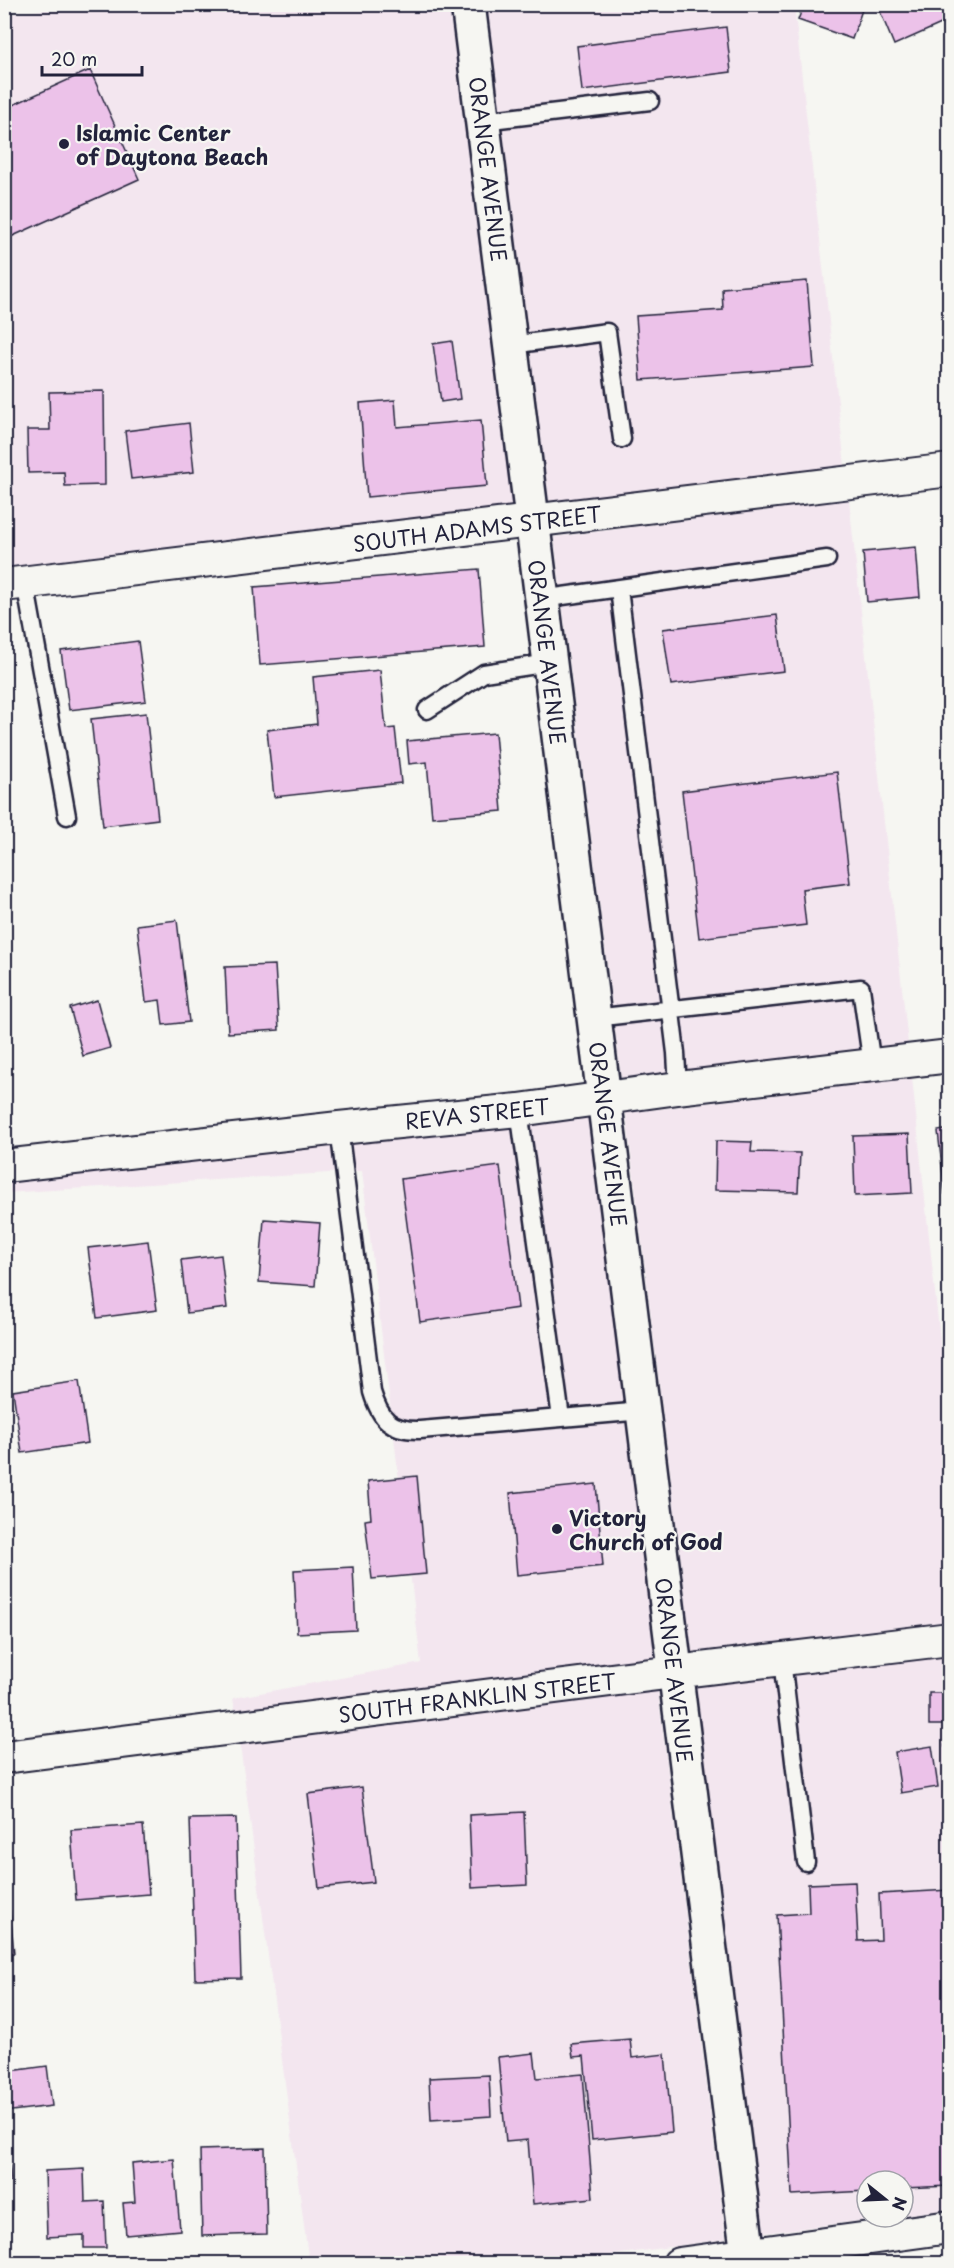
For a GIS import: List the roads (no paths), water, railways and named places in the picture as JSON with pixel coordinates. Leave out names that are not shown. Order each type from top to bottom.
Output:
[{"type":"street","name":"ORANGE AVENUE","points":[[468,4],[748,2259]]},
{"type":"street","name":"SOUTH ADAMS STREET","points":[[15,584],[950,470]]},
{"type":"street","name":"REVA STREET","points":[[4,1166],[519,1110],[678,1088],[950,1056]]},
{"type":"street","name":"SOUTH FRANKLIN STREET","points":[[4,1757],[950,1639]]},
{"type":"street","points":[[679,2264],[748,2259],[950,2227]]},
{"type":"lane","points":[[483,121],[650,101]]},
{"type":"lane","points":[[511,345],[607,332],[622,439]]},
{"type":"lane","points":[[541,599],[827,560]]},
{"type":"lane","points":[[15,584],[67,816]]},
{"type":"lane","points":[[619,589],[671,1008],[678,1088]]},
{"type":"lane","points":[[427,710],[484,673],[549,663]]},
{"type":"lane","points":[[594,1018],[861,988],[872,1065]]},
{"type":"lane","points":[[519,1110],[561,1418]]},
{"type":"lane","points":[[339,1128],[372,1392],[378,1410],[391,1424],[404,1430],[643,1411]]},
{"type":"lane","points":[[782,1660],[806,1862]]},
{"type":"place","name":"Islamic Center of Daytona Beach","points":[[64,144]]},
{"type":"place","name":"Victory Church of God","points":[[557,1529]]}]
